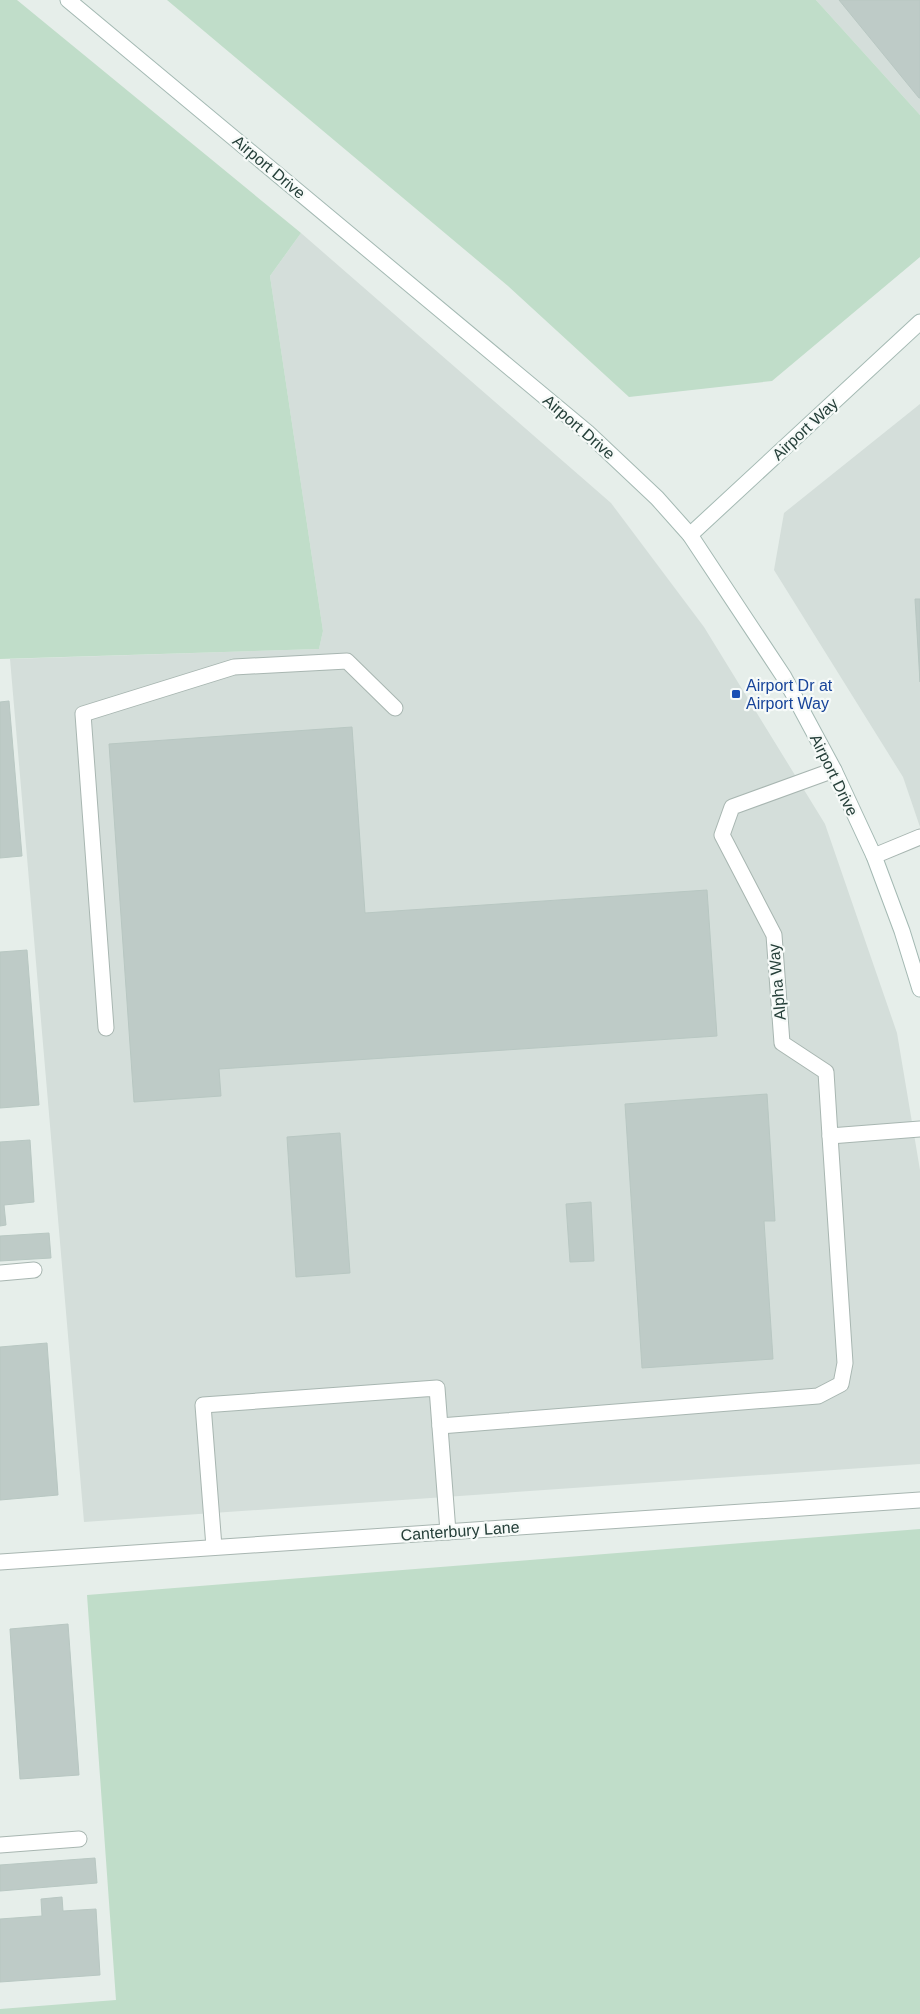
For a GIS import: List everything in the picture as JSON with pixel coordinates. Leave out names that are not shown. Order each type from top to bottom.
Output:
[{"type":"street","name":"Airport Drive","points":[[68,0],[587,432],[657,498],[690,535],[784,677],[834,770],[874,856],[902,931],[920,989]]},
{"type":"street","name":"Airport Way","points":[[690,535],[920,322]]},
{"type":"street","points":[[106,1028],[83,714],[234,668],[347,661],[395,708]]},
{"type":"street","name":"Alpha Way","points":[[830,1136],[826,1072],[782,1043],[774,935],[722,835],[732,807],[834,770]]},
{"type":"street","points":[[874,856],[920,837]]},
{"type":"street","points":[[440,1426],[818,1396],[841,1384],[846,1363],[830,1136],[920,1130]]},
{"type":"street","points":[[0,1273],[34,1270]]},
{"type":"street","points":[[214,1547],[203,1405],[437,1388],[448,1532]]},
{"type":"street","name":"Canterbury Lane","points":[[0,1562],[920,1500]]},
{"type":"street","points":[[0,1845],[79,1839]]},
{"type":"shaded area","points":[[816,0],[920,0],[920,115]]},
{"type":"shaded area","points":[[301,233],[611,503],[704,627],[825,824],[897,1033],[920,1170],[920,1464],[84,1522],[10,659],[319,649],[323,631],[270,276]]},
{"type":"shaded area","points":[[920,404],[920,827],[903,777],[774,570],[784,513]]},
{"type":"green space","points":[[0,0],[17,0],[301,233],[270,276],[323,631],[319,649],[0,659]]},
{"type":"green space","points":[[167,0],[816,0],[920,115],[920,257],[772,381],[629,397],[508,286]]},
{"type":"green space","points":[[920,1529],[920,2014],[0,2014],[0,2009],[116,2000],[87,1595]]},
{"type":"building","points":[[839,0],[920,0],[920,98],[919,98]]},
{"type":"building","points":[[915,599],[920,599],[920,682]]},
{"type":"building","points":[[9,701],[22,856],[0,858],[0,702]]},
{"type":"building","points":[[352,727],[365,913],[707,890],[717,1036],[219,1069],[221,1096],[134,1102],[109,744]]},
{"type":"building","points":[[27,950],[39,1105],[0,1108],[0,952]]},
{"type":"building","points":[[767,1094],[775,1221],[764,1221],[773,1359],[642,1368],[625,1104]]},
{"type":"building","points":[[340,1133],[350,1273],[296,1277],[287,1137]]},
{"type":"building","points":[[30,1140],[34,1202],[4,1205],[6,1225],[0,1226],[0,1142]]},
{"type":"building","points":[[591,1202],[594,1261],[570,1262],[566,1204]]},
{"type":"building","points":[[49,1233],[51,1258],[0,1261],[0,1236]]},
{"type":"building","points":[[47,1343],[58,1495],[0,1500],[0,1347]]},
{"type":"building","points":[[68,1624],[79,1775],[20,1779],[10,1629]]},
{"type":"building","points":[[95,1858],[97,1883],[0,1891],[0,1865]]},
{"type":"building","points":[[62,1897],[63,1911],[96,1909],[100,1975],[0,1982],[0,1919],[42,1916],[41,1899]]},
{"type":"place","name":"Airport Dr at Airport Way","points":[[736,694]]}]
